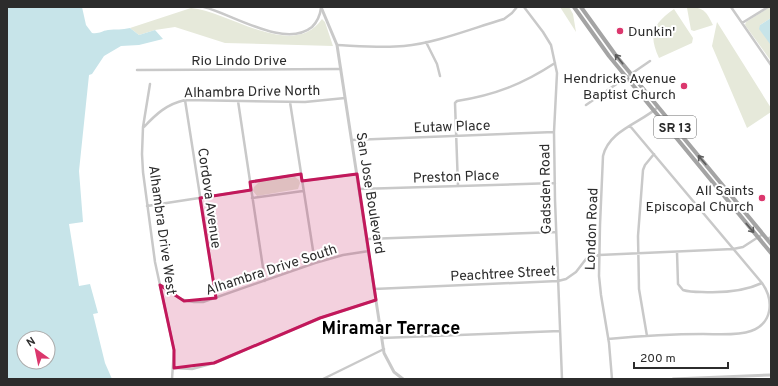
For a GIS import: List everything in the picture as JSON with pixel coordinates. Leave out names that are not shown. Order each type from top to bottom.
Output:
[{"type":"main road","name":"SR 13","points":[[574,7],[604,51],[771,253]]},
{"type":"main road","name":"SR 13","points":[[581,7],[631,74],[763,234],[769,238],[771,244]]},
{"type":"main road","points":[[604,51],[610,47]]},
{"type":"main road","points":[[684,148],[689,144]]},
{"type":"main road","points":[[707,176],[711,171]]},
{"type":"main road","points":[[733,207],[738,203]]},
{"type":"street","points":[[204,7],[266,30],[291,34],[304,32],[310,28],[318,20],[321,7]]},
{"type":"street","name":"San Jose Boulevard","points":[[321,7],[337,45],[384,349],[389,364],[394,372],[402,379]]},
{"type":"street","points":[[337,45],[385,47],[404,46],[426,42],[504,19],[517,7]]},
{"type":"street","name":"Gadsden Road","points":[[524,7],[551,45],[555,63],[557,84],[554,132],[556,232],[562,379]]},
{"type":"street","points":[[731,7],[771,64]]},
{"type":"street","points":[[742,23],[768,7]]},
{"type":"street","points":[[426,42],[437,64],[440,76]]},
{"type":"street","points":[[586,105],[650,61]]},
{"type":"street","points":[[458,186],[454,103],[457,101],[489,95],[507,89],[526,81],[555,63]]},
{"type":"street","name":"Rio Lindo Drive","points":[[137,70],[341,70]]},
{"type":"street","name":"Alhambra Drive West","points":[[150,84],[143,127],[143,172],[155,262],[164,310],[174,350],[174,368],[172,379]]},
{"type":"street","name":"Alhambra Drive North","points":[[143,127],[162,109],[179,101],[185,100],[317,102],[345,98]]},
{"type":"street","name":"Cordova Avenue","points":[[185,100],[216,298]]},
{"type":"street","points":[[238,101],[265,281]]},
{"type":"street","points":[[290,102],[315,263]]},
{"type":"street","name":"London Road","points":[[612,379],[608,339],[601,295],[599,255],[604,150],[614,136],[654,112],[659,107]]},
{"type":"street","points":[[608,339],[647,336],[744,333],[759,327],[767,317],[770,307],[768,293],[762,284],[630,126]]},
{"type":"street","name":"Eutaw Place","points":[[352,140],[554,132]]},
{"type":"street","points":[[647,336],[639,289],[638,236],[643,170],[645,164],[654,154]]},
{"type":"street","points":[[250,182],[301,174]]},
{"type":"street","points":[[302,181],[357,174]]},
{"type":"street","name":"Preston Place","points":[[359,189],[555,183]]},
{"type":"street","points":[[147,206],[251,190]]},
{"type":"street","points":[[252,198],[304,191]]},
{"type":"street","points":[[367,239],[556,232]]},
{"type":"street","name":"Peachtree Street","points":[[374,289],[558,281],[566,279],[576,272],[586,260],[599,255],[733,250],[743,247],[763,234]]},
{"type":"street","name":"Alhambra Drive South","points":[[160,285],[172,295],[184,300],[203,302],[315,263],[343,255],[369,251]]},
{"type":"street","points":[[677,252],[678,284],[683,290],[694,292],[722,292],[762,284]]},
{"type":"street","points":[[174,368],[192,368],[214,363],[320,318],[376,300]]},
{"type":"street","points":[[382,338],[560,331]]},
{"type":"street","points":[[323,379],[384,349]]},
{"type":"street","points":[[673,379],[768,377]]},
{"type":"highlighted area","points":[[301,174],[302,181],[357,174],[376,300],[320,318],[214,363],[174,368],[174,350],[160,285],[184,301],[216,298],[200,198],[251,190],[250,182]]},
{"type":"shaded area","points":[[560,7],[569,7],[573,14],[576,32]]},
{"type":"shaded area","points":[[691,7],[703,10],[713,25],[694,31],[691,30],[687,8]]},
{"type":"shaded area","points":[[770,7],[771,18],[760,25],[771,44],[771,61],[745,25],[746,22]]},
{"type":"shaded area","points":[[191,8],[206,11],[278,35],[294,35],[310,31],[322,19],[325,22],[333,46],[225,43],[175,27],[155,30],[139,35],[130,28]]},
{"type":"shaded area","points":[[674,9],[693,38],[692,43],[659,58],[654,42],[654,30],[661,20]]},
{"type":"shaded area","points":[[717,22],[771,108],[771,112],[747,128],[712,46]]},
{"type":"shaded area","points":[[295,177],[300,183],[298,189],[257,196],[253,191],[254,187],[259,182]]},
{"type":"water","points":[[7,7],[82,7],[86,25],[92,33],[130,28],[139,35],[155,30],[163,39],[139,45],[121,46],[104,56],[92,74],[89,75],[79,171],[83,222],[69,224],[79,286],[90,284],[98,313],[93,314],[105,363],[112,379],[7,379]]},
{"type":"water","points":[[771,18],[770,44],[759,29],[760,25]]},
{"type":"place","name":"Dunkin'","points":[[620,31]]},
{"type":"place","name":"Hendricks Avenue Baptist Church","points":[[684,86]]},
{"type":"place","name":"All Saints Episcopal Church","points":[[762,198]]},
{"type":"district","name":"Miramar Terrace","points":[[391,328]]}]
